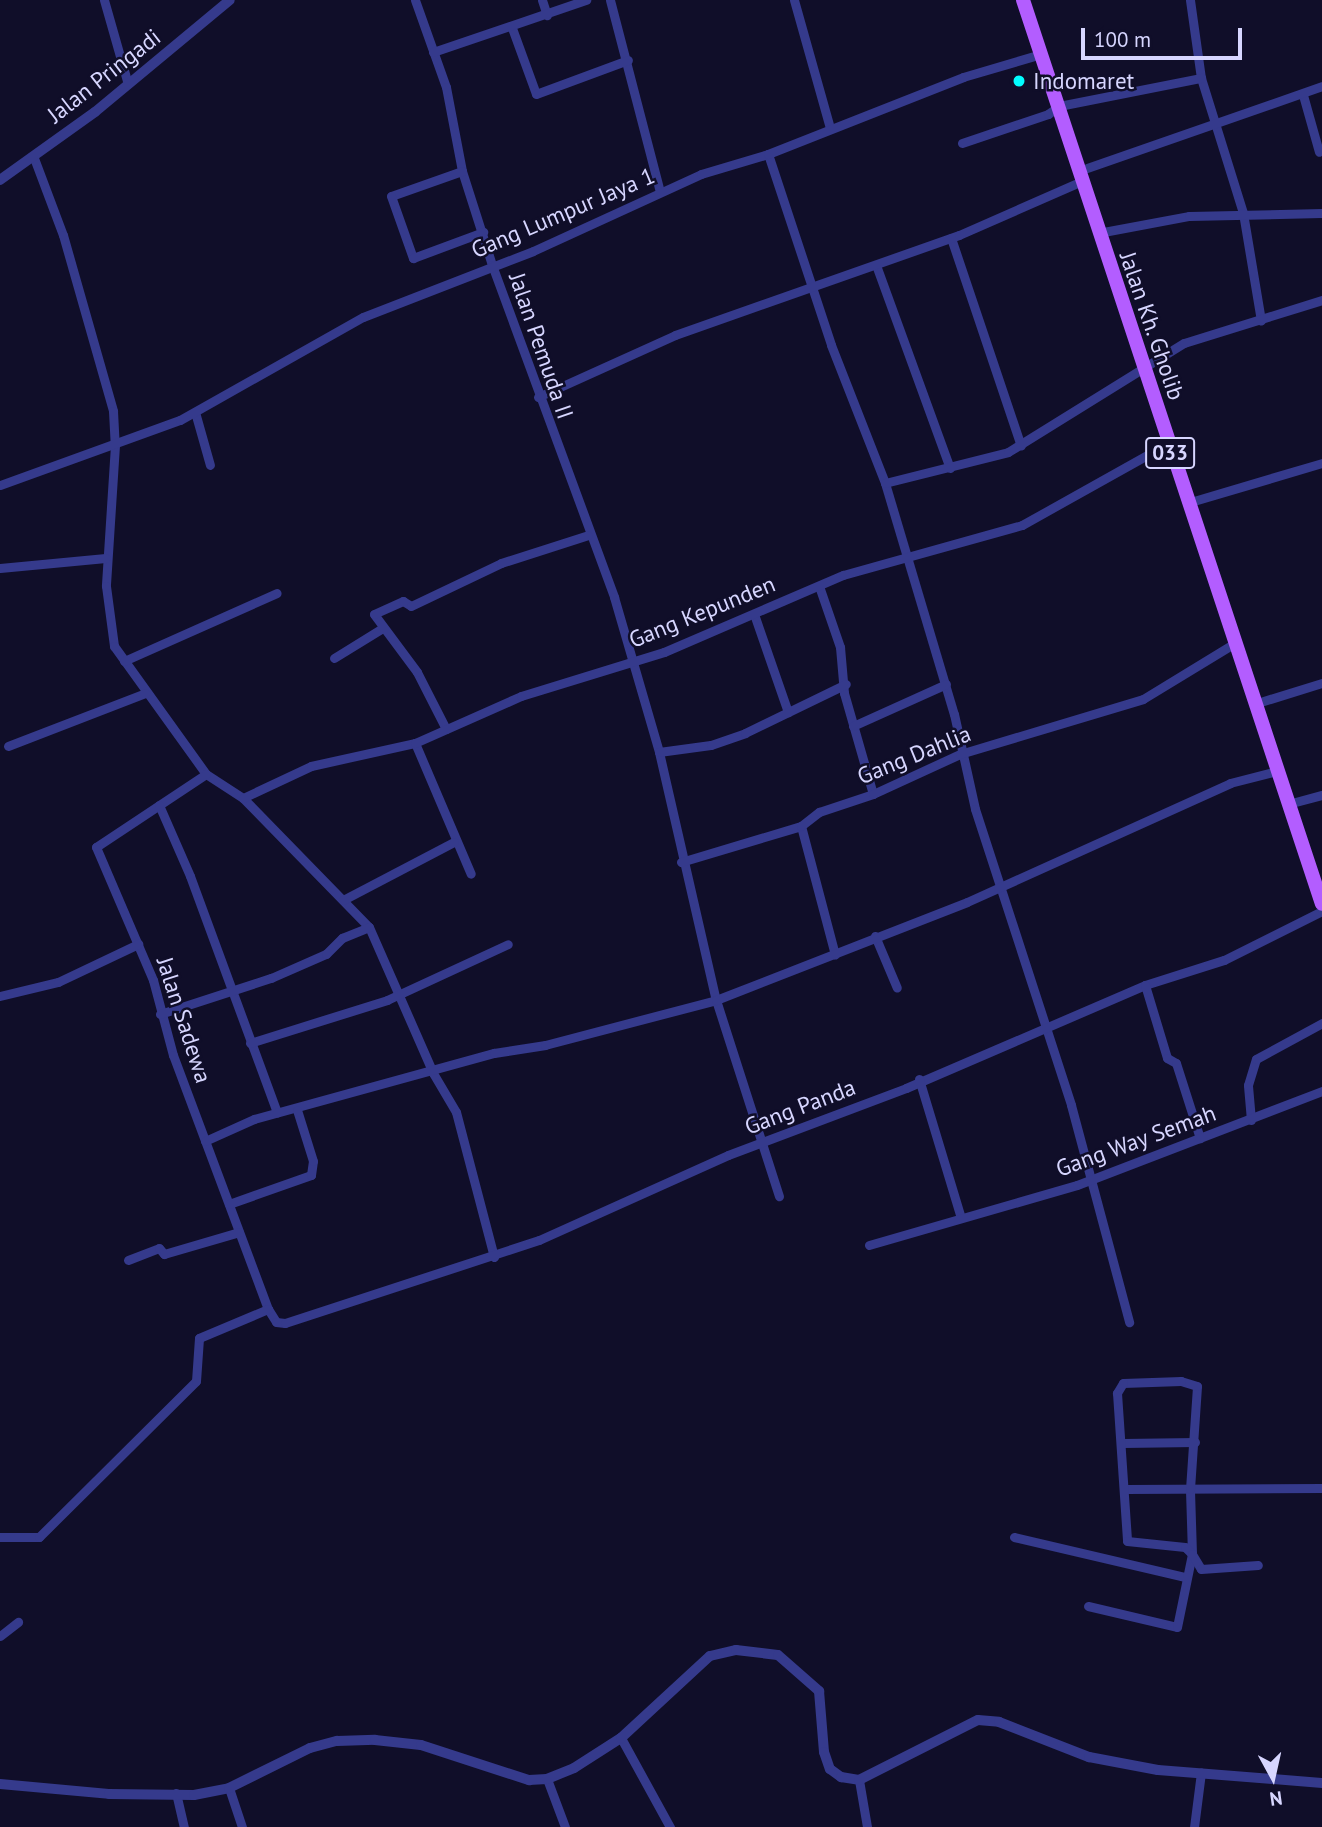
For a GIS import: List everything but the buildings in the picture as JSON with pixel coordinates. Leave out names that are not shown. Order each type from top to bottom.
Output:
[{"type":"main road","name":"Jalan Kh. Gholib","points":[[1023,0],[1084,174],[1097,233],[1145,365],[1167,444],[1322,904]]},
{"type":"street","points":[[104,0],[128,84]]},
{"type":"street","name":"Jalan Pringadi","points":[[0,180],[34,158],[230,0]]},
{"type":"street","name":"Jalan Pemuda II","points":[[415,0],[446,88],[462,171],[492,265],[588,535],[614,597],[659,752],[681,862],[716,1000],[779,1196]]},
{"type":"street","points":[[542,0],[547,15]]},
{"type":"street","points":[[433,52],[586,0]]},
{"type":"street","points":[[610,0],[628,60],[660,192]]},
{"type":"street","points":[[794,0],[830,128]]},
{"type":"street","points":[[1190,0],[1201,78],[1242,213],[1261,320]]},
{"type":"street","points":[[512,27],[536,94],[628,60]]},
{"type":"street","name":"Gang Lumpur Jaya 1","points":[[0,485],[116,445],[195,412],[363,317],[492,265],[660,192],[768,154],[963,77],[1041,54]]},
{"type":"street","points":[[962,143],[1048,114],[1059,106],[1201,78]]},
{"type":"street","points":[[538,397],[675,335],[951,237],[1084,174],[1213,124],[1303,95],[1322,86]]},
{"type":"street","points":[[1303,95],[1319,152]]},
{"type":"street","points":[[768,154],[812,286],[885,483],[903,555],[946,684],[960,754],[999,888],[1045,1029],[1129,1322]]},
{"type":"street","points":[[34,158],[97,346],[113,411],[116,445],[106,558],[108,621],[114,646],[145,693],[206,774],[243,798],[299,860],[369,927],[433,1073],[456,1112],[494,1257]]},
{"type":"street","points":[[462,171],[391,196],[413,258],[483,232]]},
{"type":"street","points":[[1097,233],[1189,216],[1322,213]]},
{"type":"street","points":[[951,237],[1021,446]]},
{"type":"street","points":[[876,265],[950,468]]},
{"type":"street","points":[[885,483],[950,468],[1021,446],[1145,365],[1184,343],[1322,300]]},
{"type":"street","points":[[195,412],[209,465]]},
{"type":"street","name":"Gang Kepunden","points":[[243,798],[311,766],[415,743],[521,695],[631,662],[903,555],[1022,525],[1167,444]]},
{"type":"street","points":[[1187,503],[1322,463]]},
{"type":"street","points":[[446,729],[417,673],[381,629],[374,614],[403,601],[411,606],[501,563],[588,535]]},
{"type":"street","points":[[0,568],[106,558]]},
{"type":"street","points":[[819,586],[839,647],[853,726],[873,794]]},
{"type":"street","points":[[124,661],[277,593]]},
{"type":"street","points":[[754,614],[788,712]]},
{"type":"street","points":[[334,657],[381,629]]},
{"type":"street","name":"Gang Dahlia","points":[[681,862],[801,826],[819,812],[873,794],[960,754],[1143,699],[1233,644]]},
{"type":"street","points":[[1254,704],[1322,683]]},
{"type":"street","points":[[659,752],[710,745],[846,684]]},
{"type":"street","points":[[853,726],[946,684]]},
{"type":"street","points":[[8,746],[145,693]]},
{"type":"street","points":[[415,743],[454,842],[471,874]]},
{"type":"street","points":[[205,1141],[276,1113],[297,1110],[433,1073],[494,1053],[545,1045],[716,1000],[999,888],[1230,783],[1277,771]]},
{"type":"street","name":"Jalan Sadewa","points":[[206,774],[96,847],[113,896],[138,944],[205,1141],[268,1309],[276,1322],[285,1323]]},
{"type":"street","points":[[1288,804],[1322,795]]},
{"type":"street","points":[[159,806],[234,990],[276,1113]]},
{"type":"street","points":[[801,826],[835,955]]},
{"type":"street","points":[[343,900],[454,842]]},
{"type":"street","name":"Gang Panda","points":[[285,1323],[494,1257],[763,1141],[1045,1029],[1145,985],[1224,960],[1322,911]]},
{"type":"street","points":[[160,1014],[234,990],[326,954],[342,938],[369,927]]},
{"type":"street","points":[[875,936],[897,988]]},
{"type":"street","points":[[0,996],[83,973],[138,944]]},
{"type":"street","points":[[250,1043],[400,993],[508,944]]},
{"type":"street","points":[[1145,985],[1167,1058],[1176,1063],[1200,1138]]},
{"type":"street","points":[[1251,1120],[1248,1085],[1256,1059],[1272,1046],[1322,1023]]},
{"type":"street","points":[[919,1079],[961,1218]]},
{"type":"street","name":"Gang Way Semah","points":[[869,1245],[1089,1180],[1322,1091]]},
{"type":"street","points":[[229,1204],[312,1175],[313,1161],[297,1110]]},
{"type":"street","points":[[128,1260],[159,1248],[164,1254],[239,1232]]},
{"type":"street","points":[[0,1537],[39,1537],[197,1381],[199,1338],[268,1309]]},
{"type":"street","points":[[1088,1606],[1177,1627],[1192,1553],[1190,1489],[1197,1386],[1181,1381],[1119,1385],[1127,1541],[1180,1546],[1192,1553],[1201,1569],[1258,1566]]},
{"type":"street","points":[[1123,1443],[1195,1442]]},
{"type":"street","points":[[1126,1489],[1322,1488]]},
{"type":"street","points":[[1014,1537],[1185,1577]]},
{"type":"street","points":[[0,1636],[18,1622]]},
{"type":"street","points":[[0,1784],[109,1794],[176,1793],[229,1788],[310,1748],[337,1741],[421,1745],[529,1780],[547,1779],[574,1768],[621,1738],[710,1656],[736,1650],[778,1655],[818,1691],[824,1752],[830,1769],[841,1777],[859,1780],[978,1720],[999,1722],[1089,1757],[1201,1772],[1322,1783]]},
{"type":"street","points":[[621,1738],[670,1827]]},
{"type":"street","points":[[1194,1827],[1201,1772]]},
{"type":"street","points":[[547,1779],[565,1827]]},
{"type":"street","points":[[859,1780],[867,1827]]},
{"type":"street","points":[[229,1788],[242,1827]]},
{"type":"street","points":[[176,1793],[184,1827]]},
{"type":"place","name":"Indomaret","points":[[1019,81]]}]
